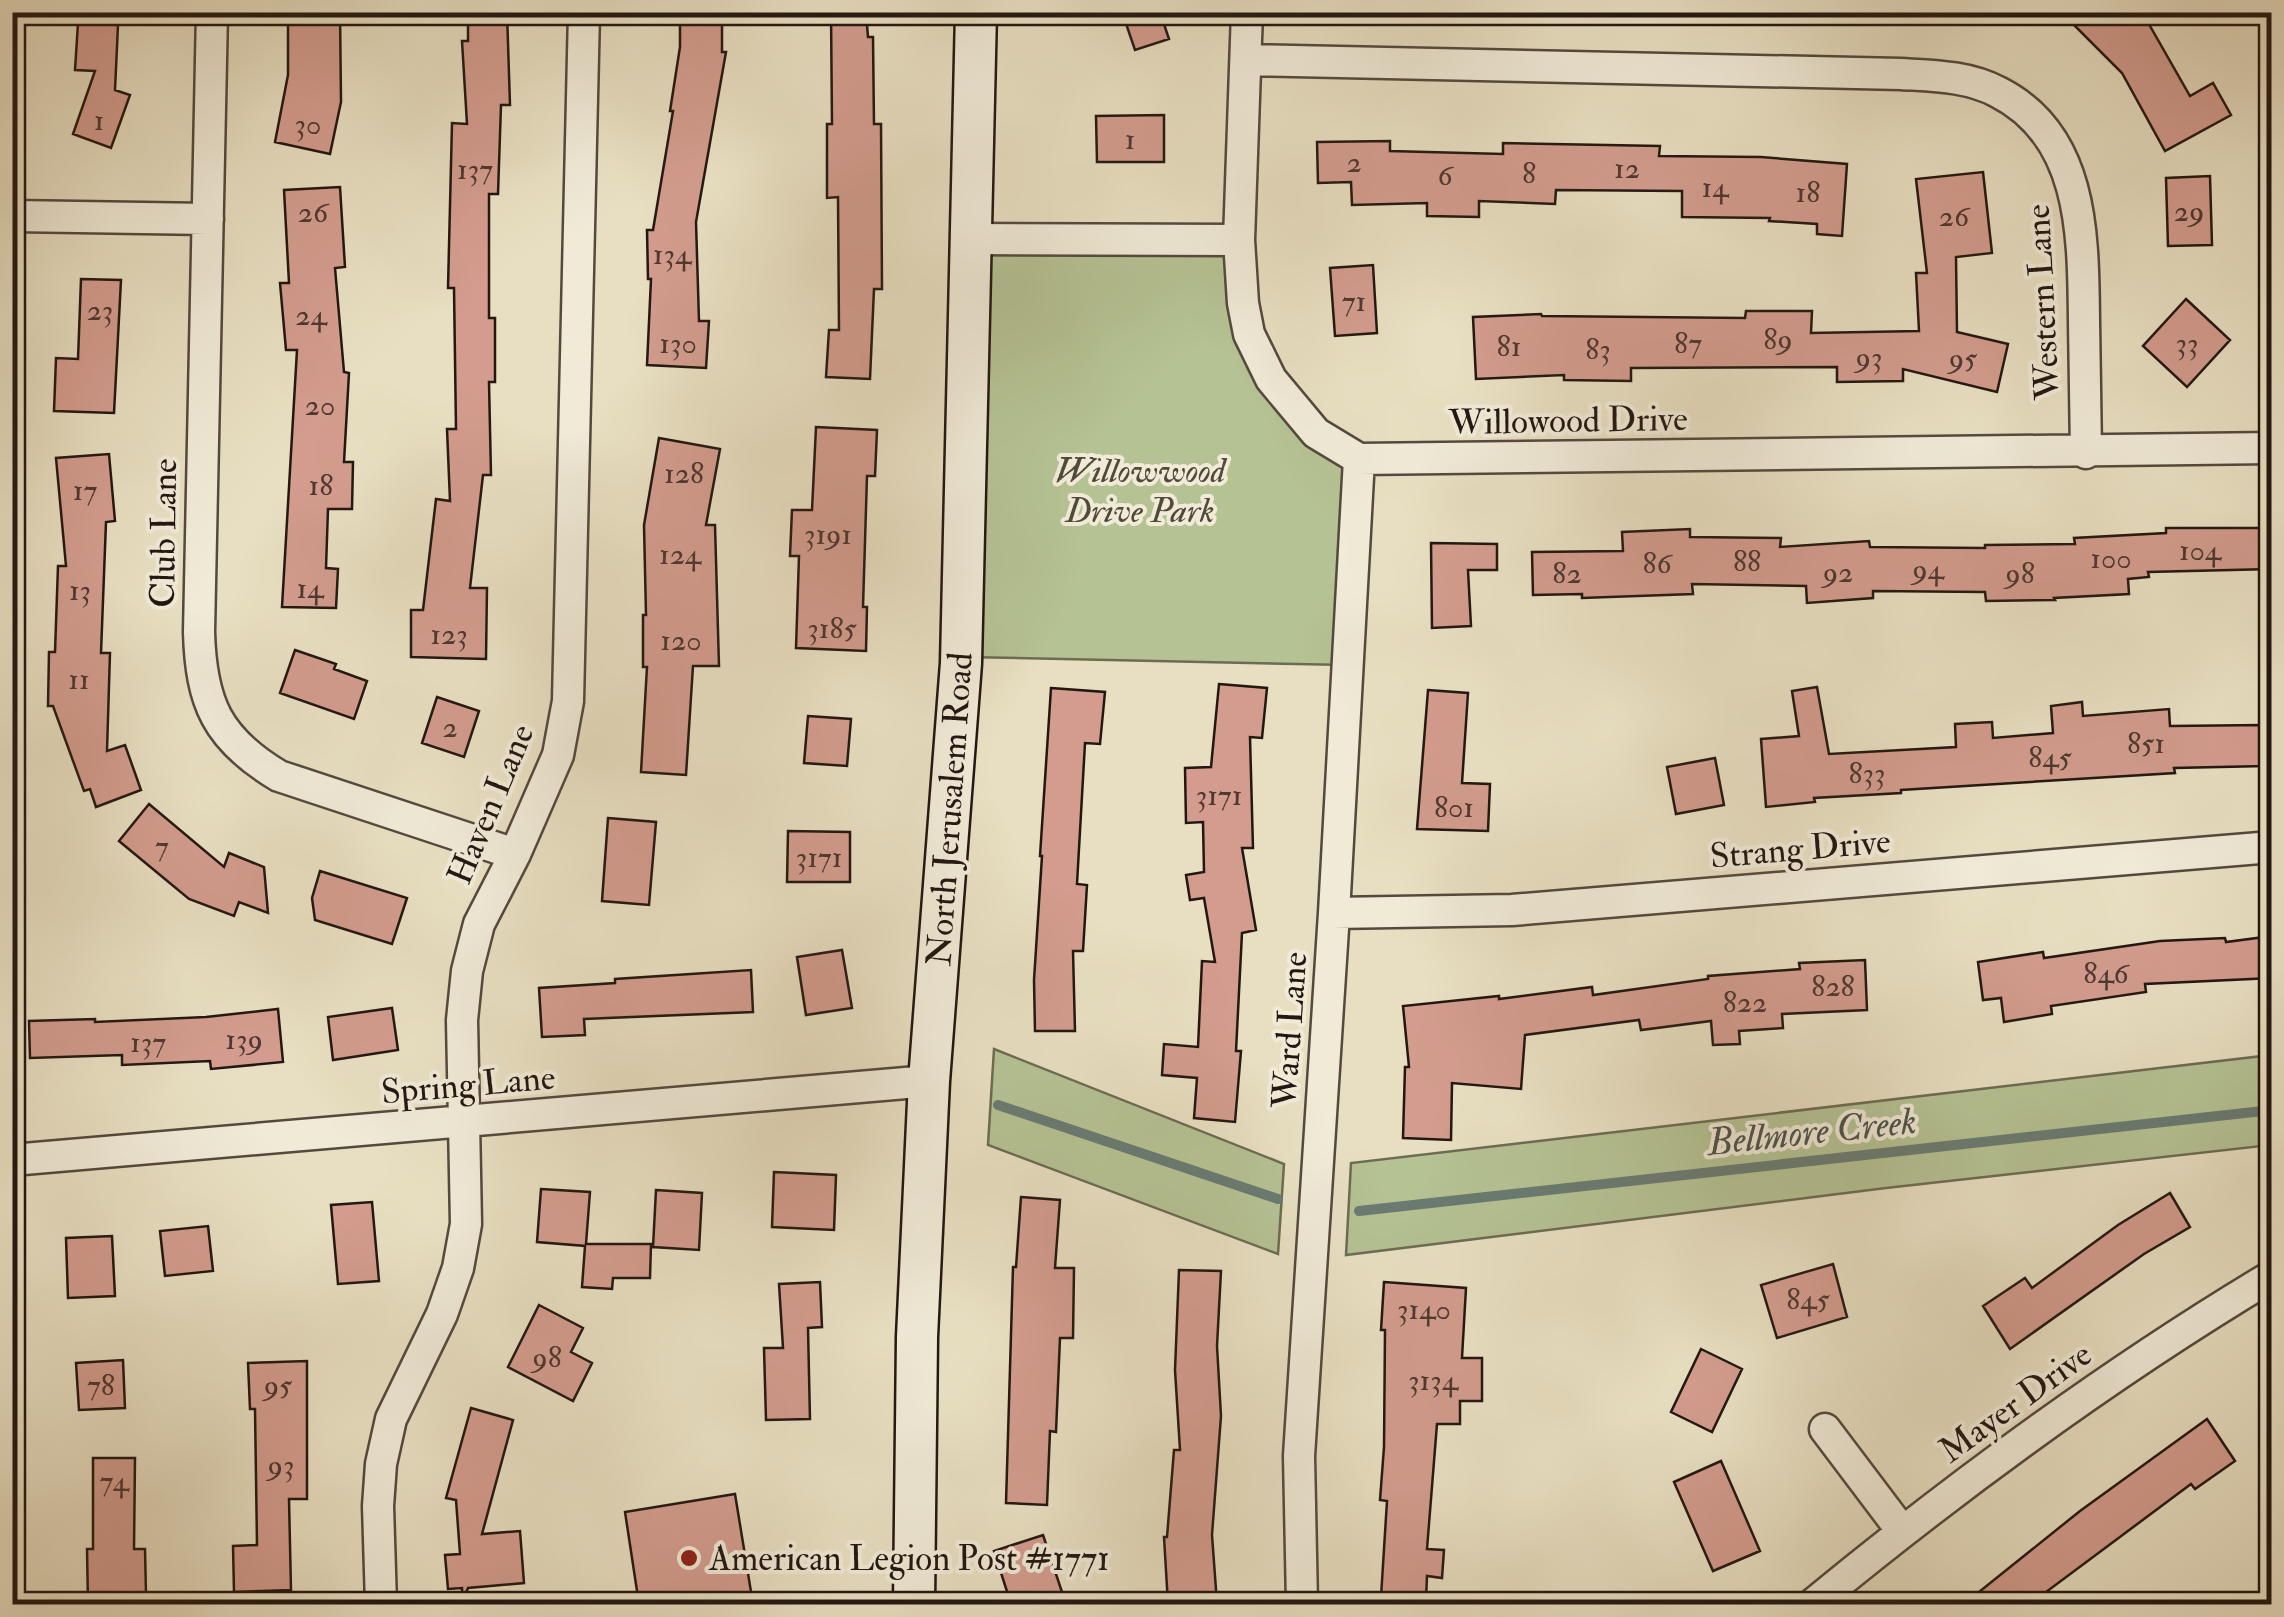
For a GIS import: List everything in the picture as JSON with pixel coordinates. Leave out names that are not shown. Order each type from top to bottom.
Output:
[{"type":"main road","name":"North Jerusalem Road","points":[[914,1604],[918,1337],[929,1081],[960,663],[976,12]]},
{"type":"street","name":"Club Lane","points":[[212,12],[198,632],[200,676],[212,712],[250,758],[280,776],[514,854]]},
{"type":"street","name":"Haven Lane","points":[[380,1604],[378,1506],[381,1464],[391,1419],[442,1314],[458,1268],[466,1224],[462,1020],[467,971],[479,924],[558,755],[568,701],[584,12]]},
{"type":"street","points":[[1248,12],[1239,240],[1249,334],[1271,380],[1316,433],[1359,460]]},
{"type":"street","name":"Western Lane","points":[[1246,60],[1901,74],[1954,77],[1998,92],[2033,117],[2051,138],[2066,164],[2077,198],[2083,253],[2086,453]]},
{"type":"street","points":[[13,216],[208,219]]},
{"type":"street","points":[[973,239],[1239,240]]},
{"type":"street","name":"Willowood Drive","points":[[1359,460],[2272,448]]},
{"type":"street","name":"Ward Lane","points":[[1302,1604],[1298,1456],[1359,460]]},
{"type":"street","name":"Strang Drive","points":[[1334,913],[1512,910],[2272,848]]},
{"type":"street","name":"Spring Lane","points":[[12,1160],[929,1081]]},
{"type":"street","name":"Mayer Drive","points":[[1813,1604],[2000,1456],[2184,1328],[2272,1276]]},
{"type":"street","points":[[1824,1428],[1902,1531]]},
{"type":"green space","name":"Willowwood Drive Park","points":[[1236,239],[1248,333],[1357,460],[1346,665],[965,657],[976,241]]},
{"type":"green space","points":[[994,1049],[1284,1164],[1278,1254],[988,1145]]},
{"type":"green space","points":[[2271,1055],[2271,1145],[1346,1255],[1351,1163]]},
{"type":"building","points":[[288,12],[340,12],[341,102],[330,154],[275,142],[288,75]]},
{"type":"building","points":[[468,12],[507,12],[510,105],[501,105],[498,194],[489,194],[489,318],[495,318],[495,382],[489,382],[491,475],[483,475],[470,588],[487,588],[486,659],[411,657],[411,610],[423,610],[436,499],[450,501],[447,429],[456,429],[454,288],[448,288],[452,123],[467,124],[462,41],[468,41]]},
{"type":"building","points":[[680,12],[722,12],[722,52],[726,52],[696,222],[699,321],[709,321],[706,368],[647,365],[651,279],[647,230],[653,230],[673,111]]},
{"type":"building","points":[[831,12],[866,12],[868,37],[873,37],[874,124],[881,124],[882,289],[874,289],[870,379],[826,377],[829,330],[839,330],[838,197],[827,198],[827,124],[832,124]]},
{"type":"building","points":[[1122,12],[1160,12],[1169,39],[1135,50]]},
{"type":"building","points":[[2061,12],[2142,12],[2190,96],[2213,83],[2231,115],[2165,151],[2122,73]]},
{"type":"building","points":[[78,23],[118,25],[115,90],[130,95],[111,148],[73,134],[95,71],[75,70]]},
{"type":"building","points":[[1164,115],[1164,162],[1097,162],[1096,116]]},
{"type":"building","points":[[1390,141],[1390,151],[1503,154],[1503,143],[1660,146],[1659,156],[1761,157],[1847,164],[1842,236],[1817,234],[1817,224],[1769,221],[1770,218],[1682,217],[1682,191],[1556,190],[1555,204],[1479,201],[1479,217],[1427,216],[1427,203],[1352,205],[1351,182],[1318,183],[1317,142]]},
{"type":"building","points":[[1983,172],[1992,253],[1956,257],[1957,332],[2008,344],[1997,392],[1903,369],[1903,381],[1837,382],[1837,367],[1631,368],[1631,381],[1564,380],[1564,375],[1476,379],[1473,317],[1541,314],[1745,318],[1746,311],[1812,311],[1811,333],[1919,331],[1916,273],[1927,273],[1916,179]]},
{"type":"building","points":[[2210,176],[2212,245],[2168,246],[2166,178]]},
{"type":"building","points":[[340,187],[345,267],[335,268],[344,372],[349,373],[344,462],[353,462],[352,509],[328,509],[326,568],[338,569],[336,608],[282,607],[297,350],[286,350],[280,283],[289,283],[284,190]]},
{"type":"building","points":[[1373,265],[1377,333],[1335,336],[1330,268]]},
{"type":"building","points":[[81,279],[121,280],[114,413],[54,411],[56,358],[78,359]]},
{"type":"building","points":[[2186,299],[2230,340],[2187,387],[2143,346]]},
{"type":"building","points":[[816,427],[877,430],[875,476],[867,476],[863,607],[867,607],[866,651],[796,648],[799,556],[790,556],[792,510],[812,510]]},
{"type":"building","points":[[659,438],[720,449],[706,525],[715,525],[719,666],[693,666],[686,775],[641,772],[647,667],[643,667],[644,525]]},
{"type":"building","points":[[109,454],[115,521],[106,522],[101,653],[110,653],[107,751],[125,745],[141,790],[96,807],[90,789],[84,791],[53,706],[48,706],[49,652],[55,652],[58,566],[66,566],[56,458]]},
{"type":"building","points":[[2166,528],[2272,528],[2272,569],[2148,572],[2149,577],[2128,579],[2129,594],[2055,600],[1986,601],[1985,592],[1873,591],[1873,598],[1807,603],[1806,586],[1692,584],[1693,594],[1582,598],[1582,594],[1533,595],[1532,552],[1623,551],[1622,532],[1690,529],[1690,537],[1781,538],[1780,547],[1869,541],[1870,547],[1985,548],[2075,544],[2074,538],[2166,533]]},
{"type":"building","points":[[1431,543],[1497,544],[1497,570],[1468,570],[1471,626],[1432,628]]},
{"type":"building","points":[[295,650],[336,664],[334,669],[367,681],[354,719],[280,693]]},
{"type":"building","points":[[1219,684],[1267,688],[1262,738],[1250,737],[1253,848],[1242,848],[1256,930],[1242,933],[1236,1051],[1241,1051],[1235,1122],[1194,1118],[1197,1078],[1162,1075],[1164,1044],[1198,1047],[1202,961],[1215,962],[1204,898],[1190,900],[1186,875],[1204,872],[1203,822],[1186,823],[1185,768],[1211,767]]},
{"type":"building","points":[[1817,687],[1829,754],[1956,747],[1955,724],[1992,722],[1993,738],[2053,733],[2051,706],[2082,702],[2083,716],[2169,709],[2170,726],[2264,725],[2265,766],[2174,768],[2175,773],[1901,790],[1766,807],[1761,739],[1799,736],[1792,691]]},
{"type":"building","points":[[1051,688],[1105,692],[1100,744],[1085,743],[1077,884],[1087,885],[1083,951],[1073,951],[1075,1031],[1035,1031],[1034,980]]},
{"type":"building","points":[[1428,690],[1468,693],[1462,783],[1490,784],[1488,831],[1417,829]]},
{"type":"building","points":[[437,697],[479,711],[464,757],[422,743]]},
{"type":"building","points":[[808,716],[851,719],[847,766],[804,763]]},
{"type":"building","points":[[1715,758],[1724,805],[1676,814],[1667,767]]},
{"type":"building","points":[[149,804],[224,867],[229,853],[264,867],[268,913],[239,902],[234,916],[189,899],[119,841]]},
{"type":"building","points":[[608,818],[656,822],[649,905],[602,901]]},
{"type":"building","points":[[788,831],[850,832],[850,882],[787,882]]},
{"type":"building","points":[[320,871],[407,898],[392,944],[315,920],[312,898]]},
{"type":"building","points":[[2272,936],[2272,978],[2145,984],[2146,992],[2051,1006],[2052,1014],[2004,1022],[2001,998],[1983,1000],[1978,962],[2043,952],[2044,958],[2160,941],[2225,938],[2226,942]]},
{"type":"building","points":[[842,950],[852,1008],[806,1015],[797,957]]},
{"type":"building","points":[[1865,960],[1867,1010],[1782,1014],[1783,1028],[1739,1031],[1740,1044],[1713,1045],[1711,1021],[1641,1030],[1639,1020],[1525,1035],[1521,1089],[1452,1083],[1451,1140],[1403,1138],[1405,1067],[1409,1067],[1403,1006],[1592,987],[1593,995],[1708,976],[1800,969],[1799,963]]},
{"type":"building","points":[[751,970],[753,1012],[584,1019],[585,1035],[542,1037],[539,988]]},
{"type":"building","points":[[392,1008],[398,1050],[333,1060],[328,1017]]},
{"type":"building","points":[[278,1009],[283,1062],[211,1069],[210,1061],[122,1065],[122,1055],[30,1058],[29,1021],[206,1017]]},
{"type":"building","points":[[774,1172],[836,1175],[834,1230],[772,1227]]},
{"type":"building","points":[[541,1189],[590,1192],[586,1244],[651,1244],[650,1278],[613,1278],[612,1289],[582,1287],[585,1246],[537,1242]]},
{"type":"building","points":[[656,1190],[702,1193],[699,1250],[653,1247]]},
{"type":"building","points":[[2170,1193],[2190,1227],[2144,1254],[2010,1349],[1983,1306],[2025,1278],[2032,1288],[2118,1225]]},
{"type":"building","points":[[1021,1197],[1060,1200],[1055,1268],[1074,1268],[1073,1338],[1060,1338],[1056,1432],[1050,1431],[1047,1505],[1006,1503],[1013,1267]]},
{"type":"building","points":[[372,1202],[379,1281],[338,1284],[331,1205]]},
{"type":"building","points":[[208,1226],[213,1271],[165,1276],[160,1231]]},
{"type":"building","points":[[112,1236],[115,1296],[68,1298],[66,1238]]},
{"type":"building","points":[[1833,1264],[1847,1317],[1777,1338],[1761,1285]]},
{"type":"building","points":[[1179,1270],[1221,1271],[1217,1346],[1221,1416],[1212,1535],[1217,1603],[1168,1604],[1164,1537],[1174,1450],[1180,1450],[1175,1370]]},
{"type":"building","points":[[820,1282],[822,1327],[808,1328],[810,1419],[766,1420],[764,1348],[783,1348],[779,1284]]},
{"type":"building","points":[[1384,1282],[1466,1288],[1462,1358],[1482,1358],[1482,1401],[1460,1401],[1460,1424],[1437,1424],[1427,1549],[1444,1550],[1442,1578],[1427,1576],[1426,1600],[1381,1597],[1387,1501],[1380,1500],[1384,1447]]},
{"type":"building","points":[[539,1305],[583,1328],[571,1352],[592,1363],[573,1401],[508,1367]]},
{"type":"building","points":[[1701,1349],[1742,1369],[1712,1432],[1671,1412]]},
{"type":"building","points":[[123,1360],[125,1408],[79,1410],[76,1363]]},
{"type":"building","points":[[307,1361],[307,1499],[289,1499],[291,1590],[234,1592],[233,1546],[257,1545],[255,1409],[250,1409],[248,1363]]},
{"type":"building","points":[[471,1408],[513,1420],[482,1534],[520,1531],[524,1583],[468,1588],[462,1593],[462,1588],[448,1589],[445,1555],[460,1554],[456,1500],[446,1498]]},
{"type":"building","points":[[2207,1419],[2235,1461],[2195,1489],[2191,1484],[2030,1604],[1964,1604],[2080,1511]]},
{"type":"building","points":[[93,1458],[135,1458],[134,1549],[145,1549],[146,1594],[121,1594],[122,1604],[88,1604],[87,1549],[93,1549]]},
{"type":"building","points":[[1721,1461],[1760,1551],[1713,1571],[1674,1482]]},
{"type":"building","name":"American Legion Post #1771","points":[[735,1494],[753,1604],[639,1604],[625,1512]]},
{"type":"building","points":[[1043,1535],[1066,1604],[1011,1604],[994,1551]]},
{"type":"waterway","name":"Bellmore Creek","points":[[998,1105],[1278,1199]]},
{"type":"waterway","name":"Bellmore Creek","points":[[1359,1211],[2272,1110]]},
{"type":"place","name":"American Legion Post #1771","points":[[689,1558]]}]
